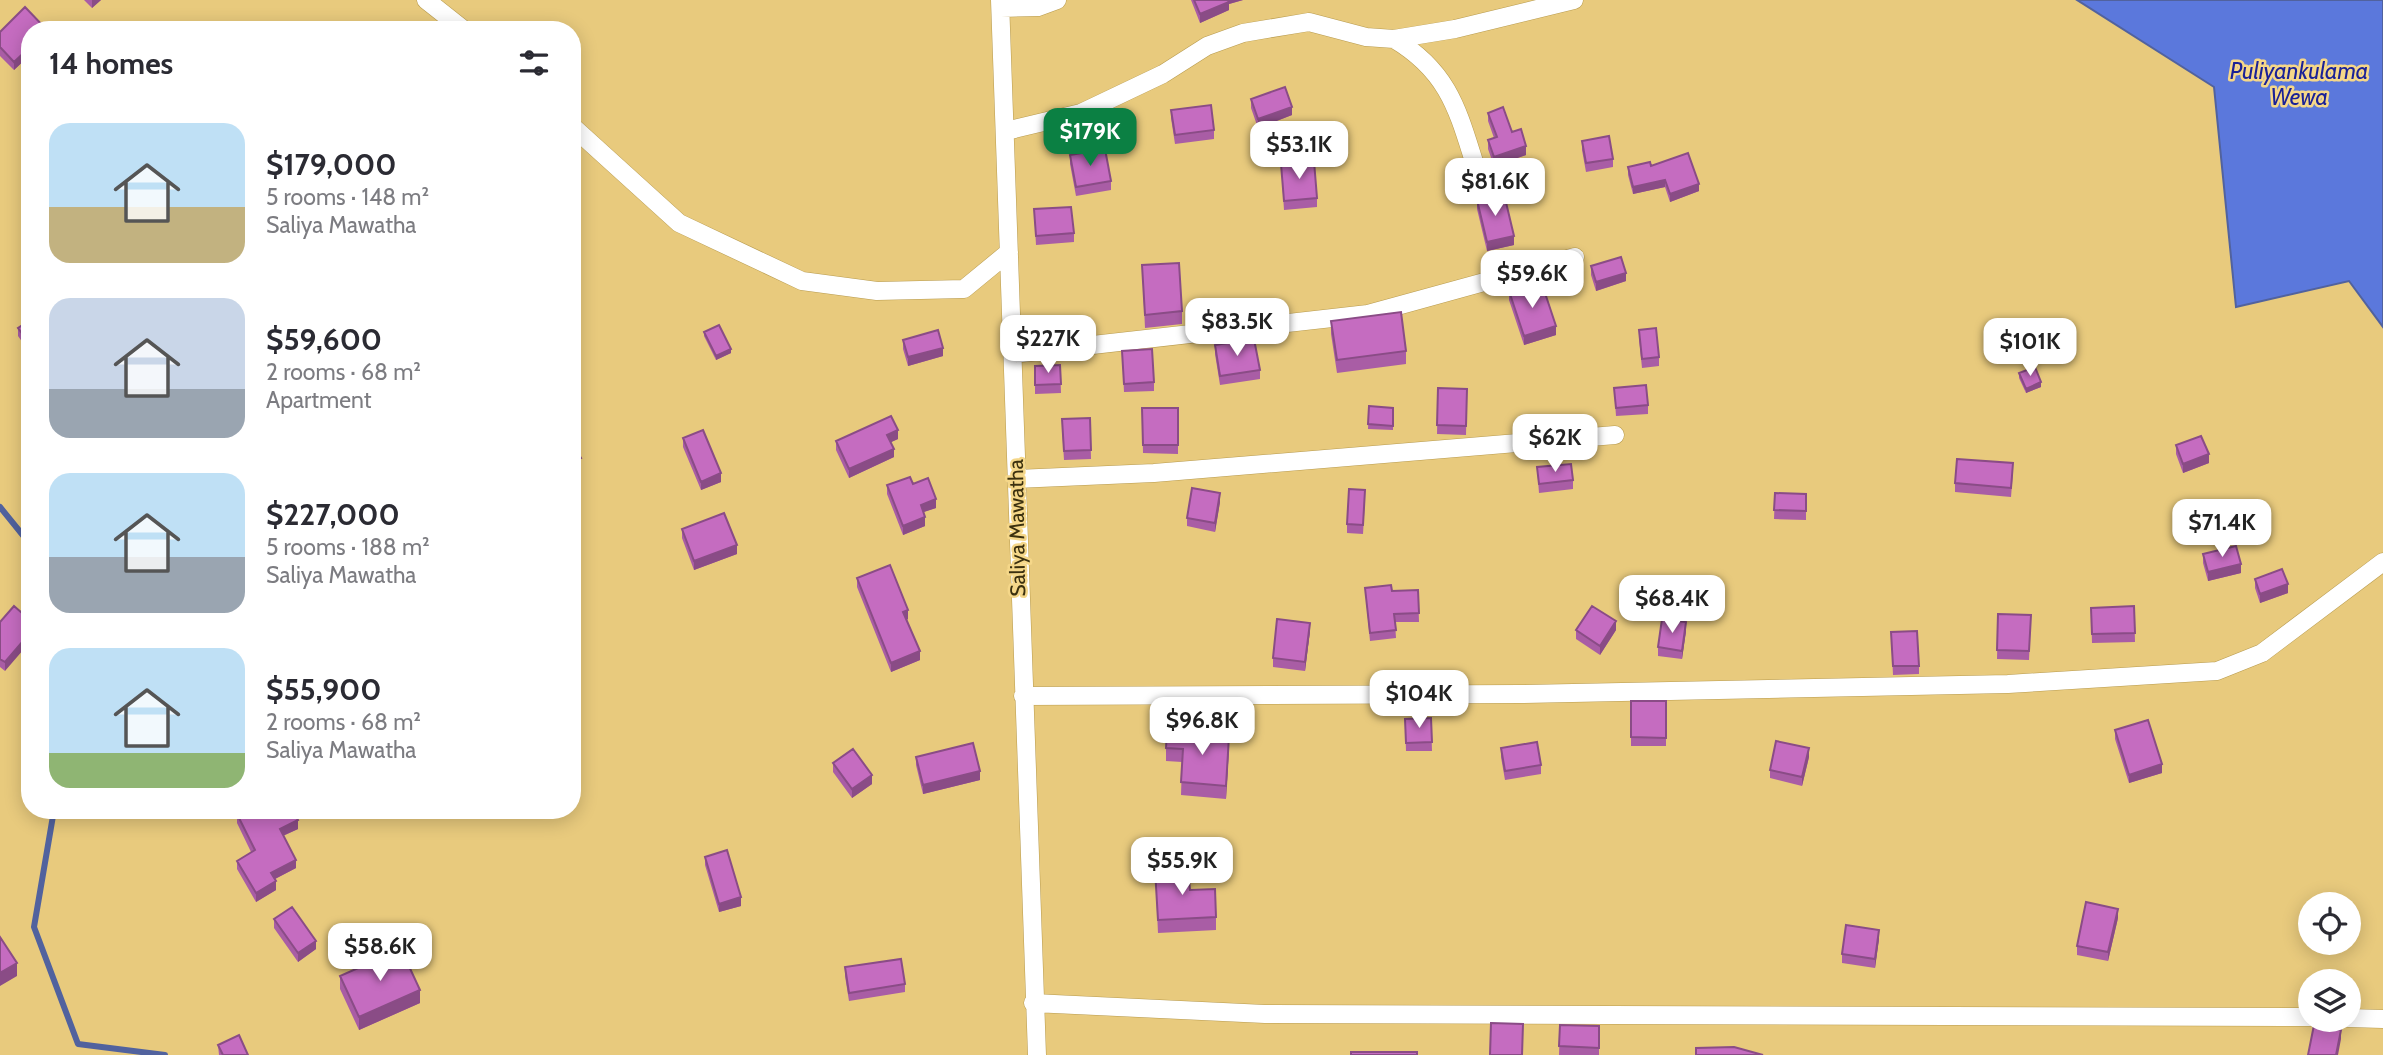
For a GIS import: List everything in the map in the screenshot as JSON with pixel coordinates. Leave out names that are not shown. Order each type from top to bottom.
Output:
[{"type":"street","points":[[426,0],[453,21]]},
{"type":"street","points":[[1001,4],[1038,7],[1058,0]]},
{"type":"street","points":[[1006,131],[1081,113],[1163,74],[1207,46],[1243,33],[1310,22],[1366,37],[1395,39],[1455,29],[1574,0]]},
{"type":"street","name":"Saliya Mawatha","points":[[1001,4],[1033,1003],[1037,1055]]},
{"type":"street","points":[[1395,39],[1419,54],[1452,94],[1479,177]]},
{"type":"street","points":[[581,134],[679,223],[802,281],[877,292],[964,289],[1009,252]]},
{"type":"street","points":[[1013,354],[1368,314],[1575,257]]},
{"type":"street","points":[[1016,479],[1154,473],[1615,435]]},
{"type":"street","points":[[1023,696],[1480,694],[1980,685],[2217,671],[2262,653],[2383,562]]},
{"type":"street","points":[[1033,1003],[1265,1014],[2298,1017]]},
{"type":"street","points":[[2361,1018],[2383,1019]]},
{"type":"water","name":"Puliyankulama Wewa","points":[[2077,0],[2383,0],[2383,327],[2349,281],[2236,307],[2214,87]]},
{"type":"building","points":[[1194,0],[1228,0],[1229,2],[1200,14]]},
{"type":"building","points":[[25,7],[38,21],[21,21],[21,55],[14,62],[0,47],[0,32]]},
{"type":"building","points":[[1285,87],[1292,107],[1258,119],[1251,99]]},
{"type":"building","points":[[1211,105],[1214,130],[1175,135],[1171,110]]},
{"type":"building","points":[[1503,107],[1512,132],[1521,129],[1526,146],[1494,157],[1488,140],[1497,137],[1488,113]]},
{"type":"building","points":[[1609,136],[1613,159],[1586,163],[1582,141]]},
{"type":"building","points":[[1105,149],[1111,181],[1076,187],[1070,155]]},
{"type":"building","points":[[1688,153],[1699,184],[1670,194],[1665,180],[1633,187],[1628,167],[1650,162],[1651,166]]},
{"type":"building","points":[[1314,161],[1317,198],[1284,201],[1281,164]]},
{"type":"building","points":[[1504,194],[1514,236],[1487,242],[1477,200]]},
{"type":"building","points":[[1071,207],[1074,233],[1036,236],[1034,209]]},
{"type":"building","points":[[1621,257],[1626,273],[1596,282],[1591,266]]},
{"type":"building","points":[[1179,263],[1182,311],[1145,315],[1142,265]]},
{"type":"building","points":[[1528,285],[1531,295],[1544,290],[1556,326],[1524,336],[1509,291]]},
{"type":"building","points":[[1401,312],[1406,351],[1337,360],[1331,321]]},
{"type":"building","points":[[719,325],[731,349],[716,356],[704,332]]},
{"type":"building","points":[[1656,328],[1659,357],[1642,359],[1639,330]]},
{"type":"building","points":[[938,330],[943,348],[908,357],[903,340]]},
{"type":"building","points":[[1254,339],[1260,370],[1220,376],[1215,345]]},
{"type":"building","points":[[1152,349],[1154,382],[1124,384],[1122,351]]},
{"type":"building","points":[[1060,365],[1061,384],[1035,385],[1035,366]]},
{"type":"building","points":[[2035,367],[2041,382],[2026,389],[2019,373]]},
{"type":"building","points":[[1646,385],[1648,405],[1616,408],[1614,388]]},
{"type":"building","points":[[1438,388],[1467,389],[1466,426],[1437,425]]},
{"type":"building","points":[[1369,406],[1393,408],[1393,426],[1368,424]]},
{"type":"building","points":[[1142,408],[1178,408],[1178,445],[1143,445]]},
{"type":"building","points":[[891,416],[898,430],[887,435],[894,449],[849,469],[836,441]]},
{"type":"building","points":[[1090,418],[1091,450],[1064,451],[1062,419]]},
{"type":"building","points":[[703,430],[721,473],[701,482],[683,438]]},
{"type":"building","points":[[2201,436],[2209,454],[2183,464],[2176,445]]},
{"type":"building","points":[[1957,459],[2013,463],[2011,488],[1955,483]]},
{"type":"building","points":[[1571,464],[1573,480],[1539,484],[1537,467]]},
{"type":"building","points":[[910,477],[913,484],[928,478],[936,499],[921,505],[925,517],[903,526],[887,485]]},
{"type":"building","points":[[1192,488],[1220,493],[1215,523],[1187,518]]},
{"type":"building","points":[[1349,489],[1365,490],[1363,525],[1347,524]]},
{"type":"building","points":[[1775,493],[1806,494],[1806,511],[1774,510]]},
{"type":"building","points":[[724,513],[737,545],[694,561],[682,529]]},
{"type":"building","points":[[2236,546],[2241,564],[2208,572],[2203,554]]},
{"type":"building","points":[[890,565],[908,610],[903,612],[920,651],[891,663],[857,578]]},
{"type":"building","points":[[2282,569],[2288,584],[2260,594],[2255,579]]},
{"type":"building","points":[[1391,585],[1392,591],[1418,590],[1419,613],[1394,614],[1396,630],[1370,633],[1365,588]]},
{"type":"building","points":[[14,606],[21,612],[21,643],[5,662],[0,659],[0,622]]},
{"type":"building","points":[[1592,606],[1616,621],[1600,646],[1576,630]]},
{"type":"building","points":[[2134,606],[2135,633],[2092,634],[2091,608]]},
{"type":"building","points":[[1998,614],[2031,615],[2029,651],[1997,650]]},
{"type":"building","points":[[1277,619],[1310,623],[1305,662],[1273,658]]},
{"type":"building","points":[[1662,619],[1686,622],[1682,651],[1658,647]]},
{"type":"building","points":[[1917,631],[1919,666],[1893,666],[1891,632]]},
{"type":"building","points":[[1631,701],[1666,701],[1666,738],[1631,737]]},
{"type":"building","points":[[1431,718],[1432,742],[1406,743],[1405,719]]},
{"type":"building","points":[[2148,720],[2162,764],[2129,775],[2115,730]]},
{"type":"building","points":[[1167,731],[1229,736],[1226,786],[1181,782],[1183,749],[1166,748]]},
{"type":"building","points":[[1776,741],[1809,748],[1802,777],[1770,770]]},
{"type":"building","points":[[1537,742],[1541,765],[1505,771],[1501,748]]},
{"type":"building","points":[[973,743],[980,771],[923,785],[916,757]]},
{"type":"building","points":[[853,749],[872,775],[852,789],[833,763]]},
{"type":"building","points":[[240,819],[298,819],[280,829],[296,860],[271,873],[276,881],[256,893],[237,861],[255,850]]},
{"type":"building","points":[[727,850],[741,897],[719,904],[705,857]]},
{"type":"building","points":[[1188,868],[1190,890],[1215,889],[1216,917],[1158,920],[1155,869]]},
{"type":"building","points":[[2086,902],[2118,909],[2108,952],[2077,946]]},
{"type":"building","points":[[292,907],[316,941],[298,953],[274,919]]},
{"type":"building","points":[[1846,925],[1879,930],[1875,959],[1842,954]]},
{"type":"building","points":[[0,937],[17,963],[0,973]]},
{"type":"building","points":[[401,949],[420,990],[359,1017],[340,976]]},
{"type":"building","points":[[901,959],[905,984],[849,993],[845,967]]},
{"type":"building","points":[[1491,1023],[1523,1024],[1522,1055],[1490,1055]]},
{"type":"building","points":[[1560,1025],[1599,1026],[1599,1048],[1559,1046]]},
{"type":"building","points":[[2313,1032],[2341,1032],[2336,1055],[2308,1055]]},
{"type":"building","points":[[239,1035],[248,1055],[223,1055],[218,1045]]},
{"type":"building","points":[[1734,1047],[1763,1055],[1696,1055],[1696,1048]]},
{"type":"building","points":[[1351,1052],[1417,1052],[1417,1055],[1351,1055]]},
{"type":"waterway","points":[[0,507],[21,533]]},
{"type":"waterway","points":[[52,819],[34,927],[78,1044],[165,1055]]}]
